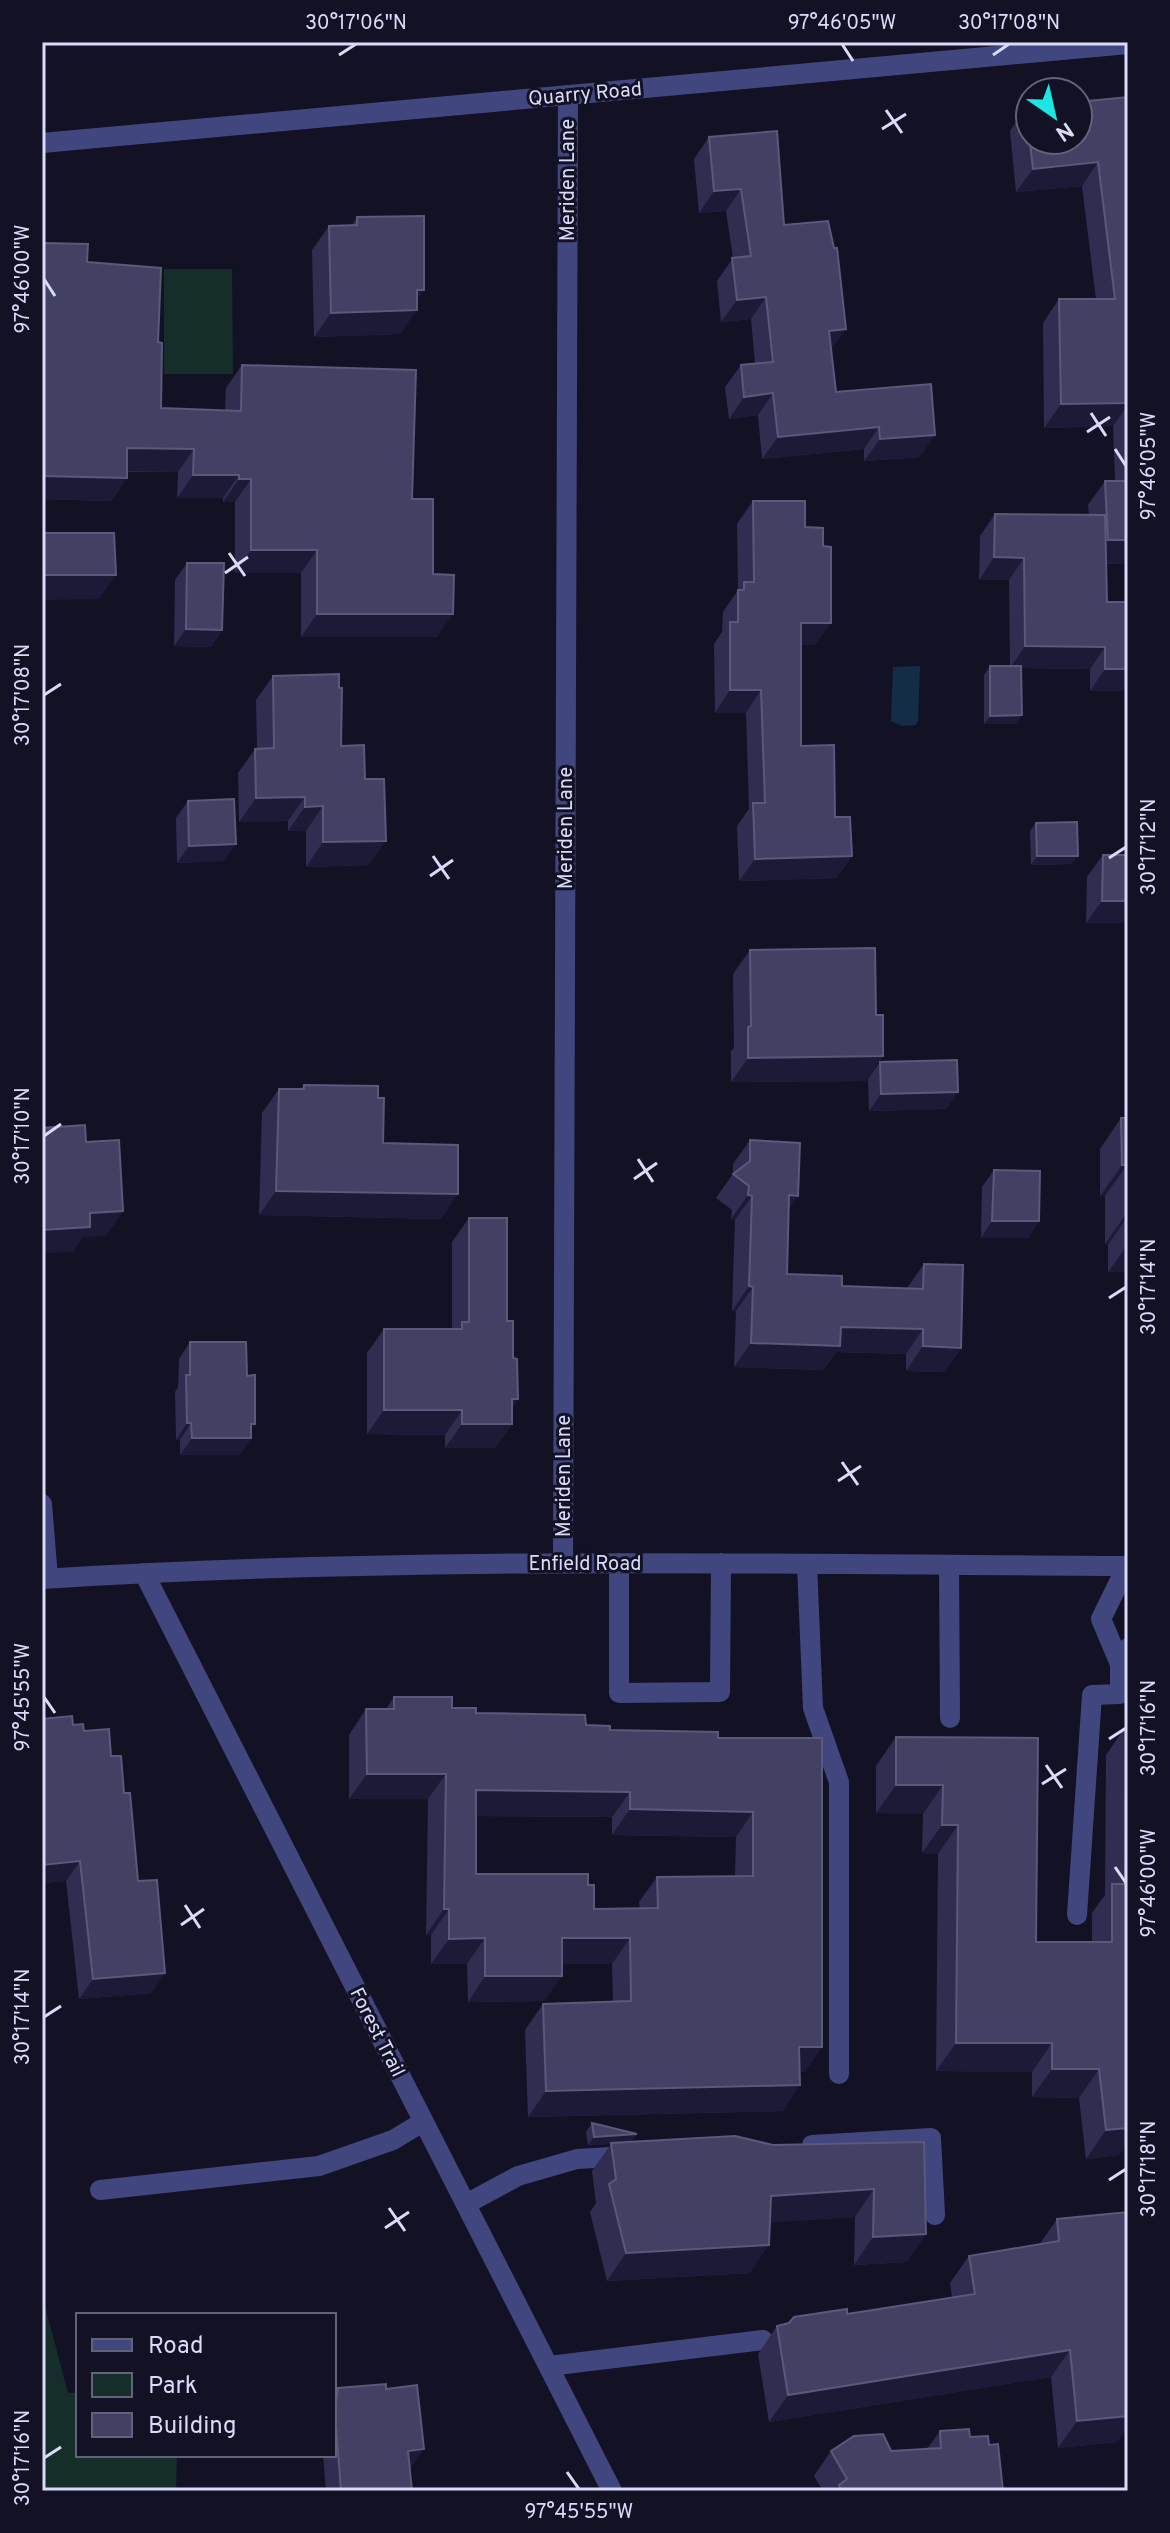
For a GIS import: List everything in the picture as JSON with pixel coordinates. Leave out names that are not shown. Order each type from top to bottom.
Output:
[{"type":"street","name":"Quarry Road","points":[[42,143],[1128,44]]},
{"type":"street","name":"Meriden Lane","points":[[563,1562],[568,95]]},
{"type":"street","points":[[42,1504],[45,1579]]},
{"type":"street","name":"Enfield Road","points":[[45,1579],[144,1573],[563,1562],[1128,1567]]},
{"type":"street","points":[[619,1563],[619,1693],[720,1692],[721,1563]]},
{"type":"street","points":[[807,1564],[813,1708],[839,1782],[839,2074]]},
{"type":"street","points":[[949,1565],[950,1718]]},
{"type":"street","points":[[1077,1915],[1092,1695],[1120,1694],[1124,1656],[1101,1619],[1128,1567]]},
{"type":"street","name":"Forest Trail","points":[[144,1573],[612,2491]]},
{"type":"street","points":[[100,2190],[319,2166],[393,2140],[423,2122]]},
{"type":"street","points":[[792,2147],[931,2138],[935,2215]]},
{"type":"street","points":[[466,2204],[518,2176],[577,2159],[654,2155]]},
{"type":"street","points":[[549,2366],[763,2340]]},
{"type":"green space","points":[[164,269],[232,269],[233,374],[164,374]]},
{"type":"green space","points":[[42,2295],[68,2393],[76,2393],[76,2457],[177,2457],[176,2491],[42,2491]]},
{"type":"water","points":[[920,666],[918,720],[916,725],[902,726],[891,721],[893,667]]},
{"type":"building","points":[[1128,97],[1128,403],[1061,404],[1059,299],[1115,299],[1098,162],[1033,169],[1032,156],[1094,156],[1094,100]]},
{"type":"building","points":[[777,131],[784,225],[828,221],[834,248],[837,248],[846,329],[829,331],[836,392],[931,384],[935,435],[880,439],[879,427],[778,437],[773,393],[744,397],[741,365],[773,362],[766,297],[737,300],[732,258],[751,256],[741,189],[714,191],[709,137]]},
{"type":"building","points":[[424,216],[424,290],[417,290],[417,310],[331,313],[329,226],[357,225],[357,217]]},
{"type":"building","points":[[42,243],[88,244],[87,262],[161,268],[158,342],[162,343],[161,408],[241,411],[242,365],[416,370],[412,499],[433,499],[433,574],[454,575],[453,614],[317,614],[317,550],[251,550],[251,479],[239,479],[239,475],[193,475],[194,449],[127,448],[127,478],[42,476]]},
{"type":"building","points":[[1105,481],[1128,481],[1128,540],[1108,540]]},
{"type":"building","points":[[753,501],[805,501],[805,527],[823,528],[823,546],[831,547],[831,623],[801,623],[801,746],[834,745],[835,817],[850,817],[852,856],[755,859],[753,803],[765,803],[761,690],[730,690],[730,622],[738,622],[738,590],[744,590],[744,582],[754,582]]},
{"type":"building","points":[[995,514],[1105,515],[1107,602],[1128,602],[1128,669],[1105,669],[1105,647],[1025,646],[1024,558],[994,557]]},
{"type":"building","points":[[42,533],[114,533],[116,575],[42,575]]},
{"type":"building","points":[[187,563],[224,563],[222,630],[186,629]]},
{"type":"building","points":[[990,666],[1021,666],[1022,715],[990,716]]},
{"type":"building","points":[[339,674],[339,688],[342,688],[341,746],[364,745],[365,779],[384,779],[386,841],[323,842],[323,806],[305,807],[305,797],[256,798],[255,749],[274,748],[273,676]]},
{"type":"building","points":[[234,799],[236,844],[189,846],[188,801]]},
{"type":"building","points":[[1077,822],[1078,856],[1037,856],[1036,823]]},
{"type":"building","points":[[1103,855],[1128,855],[1128,901],[1102,901]]},
{"type":"building","points":[[875,948],[876,1015],[883,1015],[883,1056],[748,1058],[748,1027],[751,1026],[750,950]]},
{"type":"building","points":[[957,1060],[958,1092],[881,1094],[880,1062]]},
{"type":"building","points":[[304,1085],[378,1086],[378,1098],[384,1098],[383,1143],[458,1145],[458,1194],[276,1191],[279,1089],[304,1089]]},
{"type":"building","points":[[1121,1118],[1128,1118],[1128,1214],[1127,1165],[1122,1165]]},
{"type":"building","points":[[85,1125],[86,1142],[119,1140],[123,1211],[90,1213],[90,1227],[42,1230],[42,1128]]},
{"type":"building","points":[[750,1140],[800,1143],[798,1196],[789,1195],[787,1274],[842,1276],[842,1286],[923,1289],[924,1264],[963,1265],[961,1348],[923,1346],[923,1329],[841,1327],[840,1346],[751,1343],[752,1196],[748,1195],[749,1186],[733,1174],[750,1161]]},
{"type":"building","points":[[994,1170],[1040,1171],[1039,1221],[992,1221]]},
{"type":"building","points":[[469,1218],[507,1218],[507,1321],[513,1321],[518,1399],[512,1399],[512,1424],[462,1424],[462,1410],[384,1410],[384,1329],[462,1329],[462,1322],[469,1322]]},
{"type":"building","points":[[190,1342],[246,1342],[247,1376],[255,1375],[255,1424],[251,1424],[251,1438],[192,1438],[191,1423],[187,1423],[186,1375],[190,1375]]},
{"type":"building","points":[[394,1697],[452,1697],[452,1708],[476,1708],[476,1713],[585,1715],[586,1725],[610,1726],[610,1730],[718,1732],[718,1738],[822,1738],[822,2047],[799,2047],[800,2085],[546,2091],[543,2004],[631,2001],[630,1938],[562,1938],[562,1976],[485,1976],[485,1938],[449,1939],[449,1909],[444,1909],[446,1774],[367,1774],[366,1709],[394,1709]],"holes":[[[476,1790],[630,1792],[630,1809],[753,1812],[753,1876],[657,1877],[658,1908],[594,1909],[594,1885],[588,1885],[588,1874],[476,1874]]]},
{"type":"building","points":[[72,1716],[73,1725],[83,1724],[84,1731],[109,1729],[111,1756],[121,1756],[124,1793],[130,1793],[138,1881],[157,1880],[165,1973],[93,1979],[80,1861],[42,1865],[42,1719]]},
{"type":"building","points":[[1126,1726],[1128,2128],[1106,2130],[1099,2069],[1052,2069],[1052,2043],[956,2043],[958,1825],[942,1825],[943,1785],[896,1785],[896,1737],[1038,1738],[1036,1942],[1112,1942],[1112,1884],[1125,1884]]},
{"type":"building","points":[[592,2123],[637,2134],[594,2137]]},
{"type":"building","points":[[735,2136],[773,2145],[924,2142],[926,2234],[873,2237],[874,2189],[771,2196],[769,2245],[626,2253],[609,2184],[616,2179],[611,2143]]},
{"type":"building","points":[[1128,2212],[1128,2416],[1077,2421],[1070,2350],[788,2395],[777,2326],[789,2323],[794,2317],[847,2309],[847,2314],[975,2294],[969,2256],[1059,2241],[1057,2219]]},
{"type":"building","points":[[386,2384],[386,2389],[417,2385],[424,2449],[408,2451],[412,2491],[341,2491],[336,2425],[338,2388]]},
{"type":"building","points":[[969,2429],[970,2437],[988,2436],[989,2445],[998,2444],[1003,2491],[842,2491],[839,2485],[847,2479],[831,2451],[854,2436],[883,2434],[891,2451],[941,2448],[940,2431]]}]
